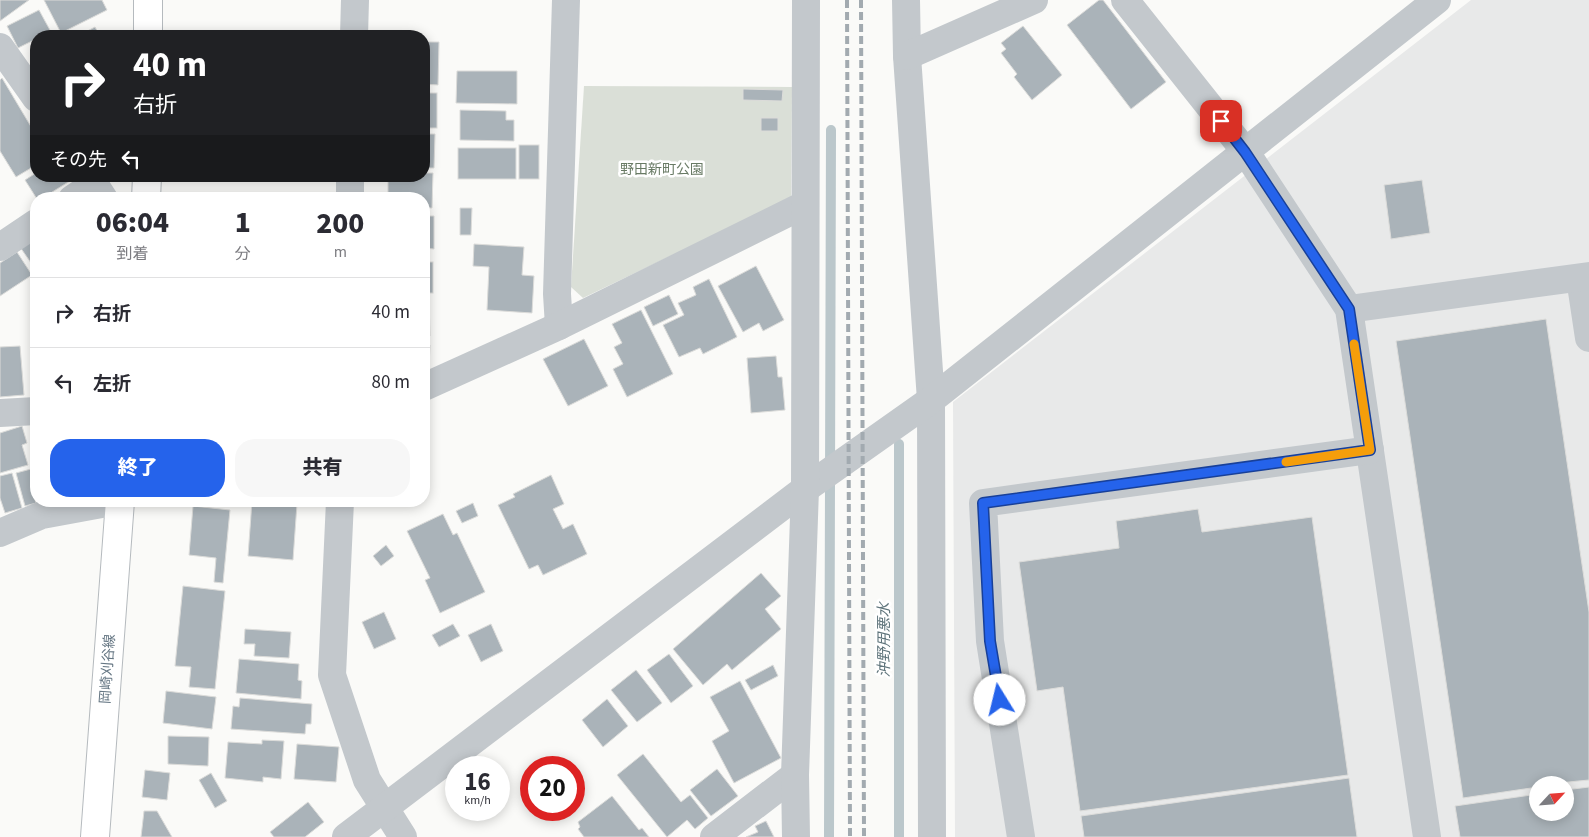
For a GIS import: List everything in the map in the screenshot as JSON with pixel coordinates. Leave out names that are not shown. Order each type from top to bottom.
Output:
[{"type":"main road","points":[[148,0],[148,30]]},
{"type":"main road","name":"岡崎刈谷線","points":[[95,837],[119,507]]},
{"type":"street","points":[[354,30],[355,0]]},
{"type":"street","points":[[559,326],[557,294],[566,0]]},
{"type":"street","points":[[796,837],[796,775],[805,489],[804,205],[806,0]]},
{"type":"street","points":[[906,0],[907,56],[931,400],[932,837]]},
{"type":"street","points":[[907,56],[1034,0]]},
{"type":"street","points":[[1125,0],[1245,152],[1349,309],[1427,837]]},
{"type":"street","points":[[346,837],[384,806],[805,489],[931,400],[1437,0]]},
{"type":"street","points":[[3,56],[30,90]]},
{"type":"street","points":[[85,192],[96,186]]},
{"type":"street","points":[[430,384],[559,326],[804,205]]},
{"type":"street","points":[[0,247],[30,227]]},
{"type":"street","points":[[1349,309],[1584,277],[1589,338]]},
{"type":"street","points":[[0,413],[30,411]]},
{"type":"street","points":[[1021,837],[990,641],[983,503],[1370,450]]},
{"type":"street","points":[[0,533],[42,515],[86,507]]},
{"type":"street","points":[[340,507],[332,675],[367,780],[403,837]]},
{"type":"street","points":[[714,837],[796,775]]},
{"type":"shaded area","points":[[1471,0],[1589,0],[1589,837],[955,837],[953,402]]},
{"type":"green space","name":"野田新町公園","points":[[584,86],[792,87],[791,198],[583,298],[571,287]]},
{"type":"building","points":[[0,0],[29,0],[0,21]]},
{"type":"building","points":[[44,0],[102,0],[107,10],[67,30],[59,30]]},
{"type":"building","points":[[1099,0],[1103,0],[1166,82],[1131,109],[1067,25]]},
{"type":"building","points":[[39,10],[50,30],[30,30],[30,42],[18,48],[7,26]]},
{"type":"building","points":[[1023,26],[1062,75],[1032,100],[1014,77],[1017,74],[1001,53],[1006,49],[1001,43]]},
{"type":"building","points":[[430,42],[439,42],[438,85],[430,84]]},
{"type":"building","points":[[457,71],[517,71],[517,104],[456,103]]},
{"type":"building","points":[[2,78],[30,125],[30,169],[16,177],[0,151],[0,80]]},
{"type":"building","points":[[743,89],[783,90],[782,101],[743,100]]},
{"type":"building","points":[[430,93],[437,93],[437,128],[430,128]]},
{"type":"building","points":[[460,110],[506,111],[506,120],[514,120],[514,141],[460,140]]},
{"type":"building","points":[[761,118],[778,118],[778,131],[761,131]]},
{"type":"building","points":[[430,134],[435,134],[434,168],[430,168]]},
{"type":"building","points":[[519,145],[539,145],[539,179],[519,179]]},
{"type":"building","points":[[458,148],[516,148],[516,179],[458,179]]},
{"type":"building","points":[[430,173],[433,173],[432,208],[430,208],[430,192],[388,192],[388,182],[430,182]]},
{"type":"building","points":[[30,177],[30,182],[68,182],[52,192],[33,192],[25,180]]},
{"type":"building","points":[[1422,180],[1430,233],[1391,239],[1384,185]]},
{"type":"building","points":[[460,208],[472,208],[471,235],[460,235]]},
{"type":"building","points":[[430,216],[434,216],[434,249],[430,249]]},
{"type":"building","points":[[30,240],[30,261],[20,247]]},
{"type":"building","points":[[474,244],[524,247],[522,275],[534,276],[532,313],[487,310],[489,267],[473,266]]},
{"type":"building","points":[[17,252],[30,272],[30,276],[0,296],[0,263]]},
{"type":"building","points":[[430,262],[433,262],[433,293],[430,293]]},
{"type":"building","points":[[756,266],[784,320],[763,331],[759,323],[743,332],[718,286]]},
{"type":"building","points":[[709,279],[737,337],[703,354],[700,348],[679,357],[663,325],[684,315],[678,303],[696,295],[693,287]]},
{"type":"building","points":[[669,295],[678,314],[653,326],[644,307]]},
{"type":"building","points":[[641,310],[673,374],[627,397],[613,369],[623,364],[614,347],[622,343],[612,324]]},
{"type":"building","points":[[1546,319],[1589,612],[1589,780],[1574,781],[1574,776],[1529,776],[1529,788],[1463,798],[1396,341]]},
{"type":"building","points":[[584,339],[608,386],[568,406],[543,359]]},
{"type":"building","points":[[20,346],[24,395],[0,397],[0,347]]},
{"type":"building","points":[[776,356],[778,377],[782,377],[785,410],[751,413],[747,358]]},
{"type":"building","points":[[22,426],[27,443],[22,445],[28,465],[0,473],[0,433]]},
{"type":"building","points":[[30,469],[30,505],[25,506],[16,473]]},
{"type":"building","points":[[12,473],[22,508],[5,513],[0,498],[0,476]]},
{"type":"building","points":[[551,475],[564,504],[553,509],[563,529],[573,524],[587,554],[543,575],[538,565],[529,569],[498,505],[515,497],[513,494]]},
{"type":"building","points":[[473,503],[478,516],[462,523],[456,511]]},
{"type":"building","points":[[193,507],[230,510],[223,583],[214,582],[216,558],[189,555]]},
{"type":"building","points":[[252,507],[297,507],[293,560],[248,556]]},
{"type":"building","points":[[1198,509],[1202,532],[1312,517],[1348,775],[1080,811],[1063,687],[1037,691],[1019,562],[1119,548],[1116,521]]},
{"type":"building","points":[[443,514],[453,535],[457,533],[485,592],[440,613],[425,580],[430,578],[407,531]]},
{"type":"building","points":[[386,545],[394,556],[381,566],[373,556]]},
{"type":"building","points":[[761,573],[781,596],[765,609],[781,629],[732,670],[727,664],[703,685],[673,649]]},
{"type":"building","points":[[183,586],[225,591],[215,689],[189,687],[191,667],[175,666]]},
{"type":"building","points":[[384,612],[396,639],[374,649],[362,622]]},
{"type":"building","points":[[453,624],[460,636],[439,647],[432,635]]},
{"type":"building","points":[[491,624],[503,651],[481,662],[468,635]]},
{"type":"building","points":[[245,629],[291,632],[289,658],[254,656],[255,644],[244,644]]},
{"type":"building","points":[[669,654],[693,686],[671,703],[647,670]]},
{"type":"building","points":[[239,659],[299,664],[298,680],[302,681],[301,699],[236,693]]},
{"type":"building","points":[[773,665],[778,676],[751,690],[745,680]]},
{"type":"building","points":[[636,670],[662,703],[637,722],[611,690]]},
{"type":"building","points":[[740,681],[781,758],[734,783],[712,741],[729,731],[710,697]]},
{"type":"building","points":[[166,691],[216,697],[212,729],[163,723]]},
{"type":"building","points":[[240,698],[312,704],[311,724],[306,724],[305,734],[231,729],[233,706],[239,707]]},
{"type":"building","points":[[607,699],[628,726],[603,747],[582,720]]},
{"type":"building","points":[[168,736],[209,737],[208,766],[168,764]]},
{"type":"building","points":[[262,740],[284,741],[281,779],[263,777],[263,782],[225,778],[228,742],[262,744]]},
{"type":"building","points":[[297,744],[339,747],[336,782],[294,779]]},
{"type":"building","points":[[643,754],[681,802],[690,795],[708,818],[695,829],[687,820],[667,837],[617,775]]},
{"type":"building","points":[[717,769],[738,796],[711,816],[690,790]]},
{"type":"building","points":[[145,770],[170,773],[167,800],[142,797]]},
{"type":"building","points":[[211,773],[227,801],[215,808],[199,780]]},
{"type":"building","points":[[1349,778],[1357,837],[1084,837],[1081,816]]},
{"type":"building","points":[[1589,787],[1589,837],[1460,837],[1455,806],[1529,795],[1529,821],[1574,821],[1574,789]]},
{"type":"building","points":[[612,796],[639,830],[642,828],[649,837],[584,837],[578,829],[580,827],[578,822],[585,821],[585,817]]},
{"type":"building","points":[[308,802],[324,822],[305,837],[274,837],[270,832]]},
{"type":"building","points":[[144,811],[157,811],[172,837],[141,837]]},
{"type":"building","points":[[766,821],[774,837],[746,837],[758,832],[755,826]]},
{"type":"waterway","points":[[829,837],[831,130]]},
{"type":"waterway","name":"沖野用悪水","points":[[899,444],[899,837]]},
{"type":"railway","points":[[847,0],[850,837]]},
{"type":"railway","points":[[861,0],[864,837]]},
{"type":"slow traffic","points":[[1286,462],[1370,450],[1354,344]]},
{"type":"route","points":[[1000,700],[990,641],[983,503],[1370,450],[1349,309],[1245,152],[1221,121]]}]
